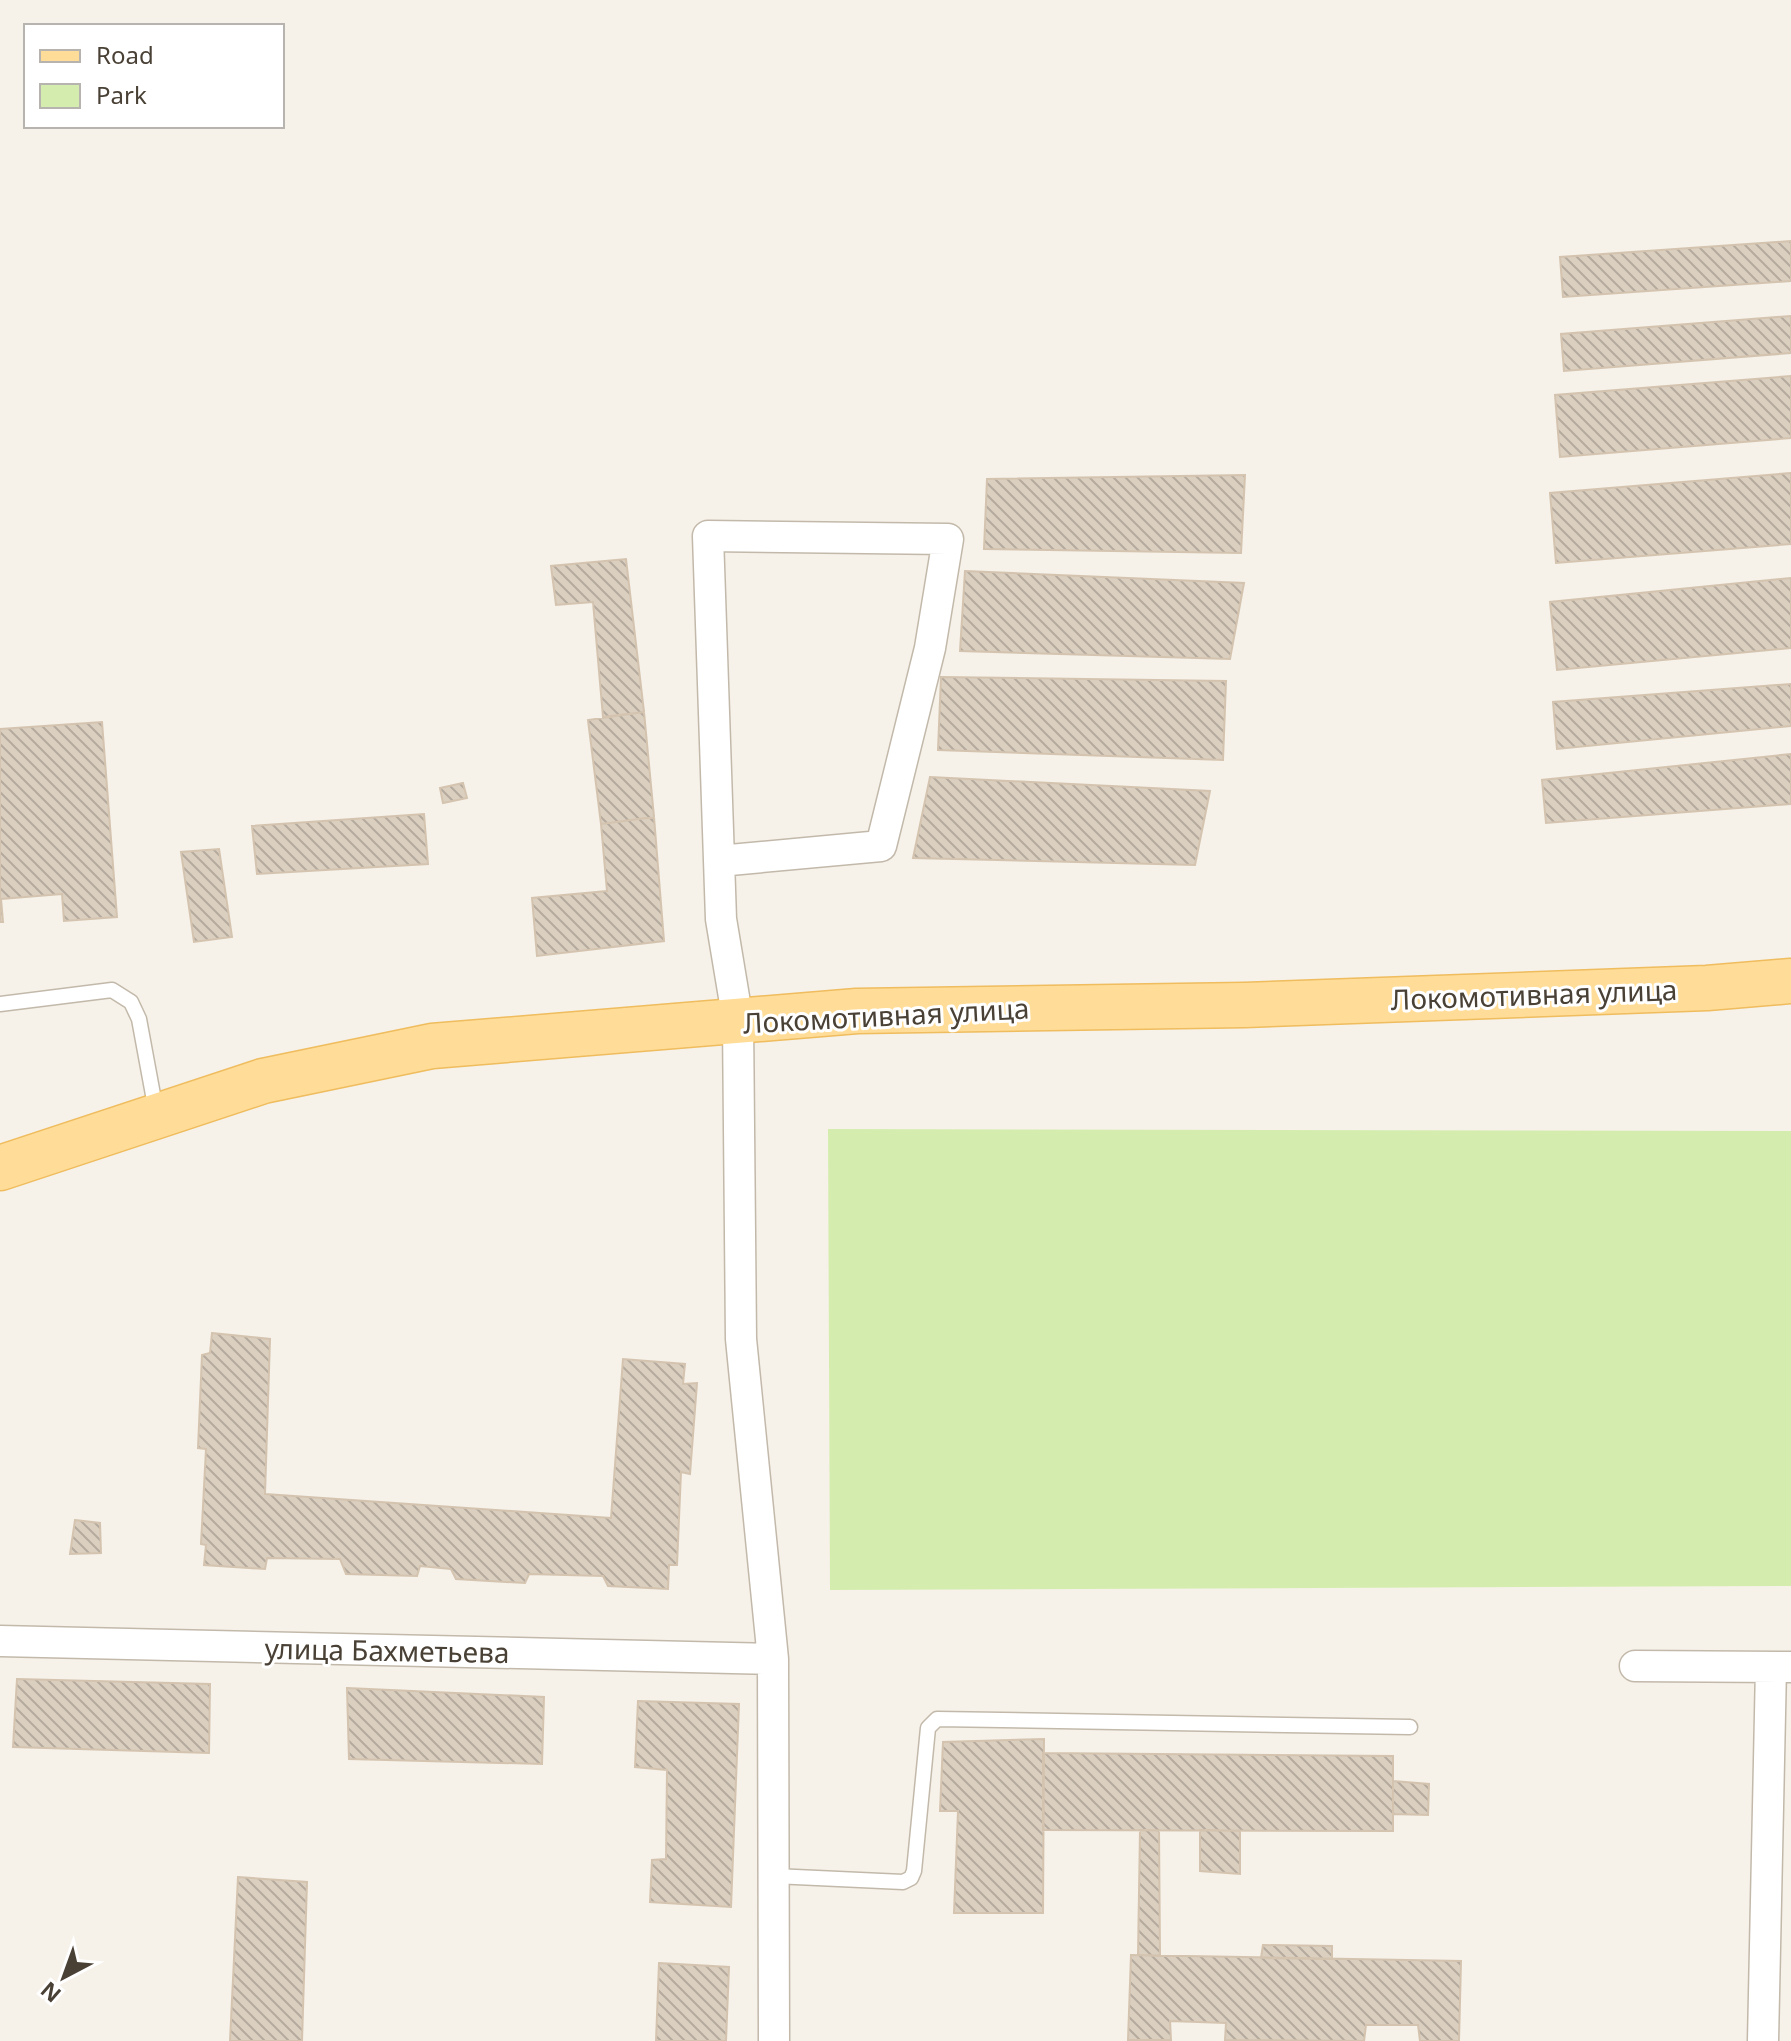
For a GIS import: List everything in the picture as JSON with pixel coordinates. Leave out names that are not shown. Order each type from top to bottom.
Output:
[{"type":"main road","name":"Локомотивная улица","points":[[0,1168],[263,1081],[432,1046],[857,1011],[1245,1005],[1707,988],[1791,981]]},
{"type":"street","points":[[719,861],[881,846],[930,648],[948,539],[708,536],[719,861],[721,919],[738,1021],[741,1339],[773,1659],[774,2041]]},
{"type":"street","name":"улица Бахметьева","points":[[0,1641],[773,1659]]},
{"type":"street","points":[[1635,1666],[1781,1667],[1763,2041]]},
{"type":"lane","points":[[0,1004],[112,990],[131,1002],[139,1019],[157,1115]]},
{"type":"lane","points":[[774,1876],[903,1882],[911,1878],[928,1728],[937,1719],[1410,1727]]},
{"type":"green space","points":[[828,1129],[1791,1131],[1791,1586],[830,1590]]},
{"type":"building","points":[[1791,241],[1791,281],[1563,297],[1560,257]]},
{"type":"building","points":[[1791,316],[1791,353],[1564,371],[1561,334]]},
{"type":"building","points":[[1791,376],[1791,438],[1560,457],[1555,395]]},
{"type":"building","points":[[1791,473],[1791,544],[1556,563],[1550,493]]},
{"type":"building","points":[[1245,475],[1241,553],[984,549],[987,479]]},
{"type":"building","points":[[626,559],[644,712],[603,717],[593,602],[556,605],[551,566]]},
{"type":"building","points":[[965,571],[1244,583],[1230,659],[960,651]]},
{"type":"building","points":[[1791,578],[1791,648],[1557,670],[1550,602]]},
{"type":"building","points":[[941,677],[1226,681],[1223,760],[938,750]]},
{"type":"building","points":[[1791,684],[1791,726],[1557,749],[1553,702]]},
{"type":"building","points":[[644,712],[654,817],[601,824],[588,720]]},
{"type":"building","points":[[102,722],[117,917],[64,921],[62,894],[1,899],[3,922],[0,922],[0,729]]},
{"type":"building","points":[[1791,754],[1791,804],[1546,823],[1542,780]]},
{"type":"building","points":[[930,777],[1210,791],[1195,865],[913,858]]},
{"type":"building","points":[[463,783],[467,798],[443,803],[440,788]]},
{"type":"building","points":[[424,814],[428,864],[257,874],[252,826]]},
{"type":"building","points":[[654,817],[664,941],[537,956],[532,898],[607,891],[601,824]]},
{"type":"building","points":[[219,849],[232,937],[194,942],[181,852]]},
{"type":"building","points":[[212,1333],[270,1339],[265,1494],[611,1518],[623,1359],[685,1364],[683,1384],[697,1383],[690,1474],[681,1472],[677,1565],[669,1565],[668,1589],[608,1586],[603,1576],[529,1574],[525,1583],[456,1579],[451,1569],[420,1566],[417,1576],[346,1574],[340,1559],[267,1558],[265,1569],[204,1565],[206,1545],[201,1544],[206,1449],[198,1448],[202,1355],[210,1353]]},
{"type":"building","points":[[75,1520],[100,1523],[101,1553],[70,1554]]},
{"type":"building","points":[[17,1679],[210,1684],[209,1753],[13,1747]]},
{"type":"building","points":[[347,1688],[544,1697],[542,1764],[349,1759]]},
{"type":"building","points":[[638,1701],[739,1704],[731,1907],[650,1902],[652,1860],[666,1859],[667,1770],[635,1767]]},
{"type":"building","points":[[1044,1739],[1043,1913],[954,1913],[958,1811],[940,1811],[943,1742]]},
{"type":"building","points":[[1043,1753],[1393,1756],[1393,1831],[1043,1830]]},
{"type":"building","points":[[1393,1781],[1429,1784],[1428,1815],[1393,1814]]},
{"type":"building","points":[[1140,1830],[1159,1831],[1160,1956],[1138,1955]]},
{"type":"building","points":[[1200,1830],[1240,1831],[1240,1874],[1200,1871]]},
{"type":"building","points":[[238,1877],[307,1882],[302,2041],[230,2041]]},
{"type":"building","points":[[1263,1945],[1332,1946],[1332,1959],[1261,1958]]},
{"type":"building","points":[[1131,1955],[1461,1961],[1459,2041],[1420,2041],[1418,2025],[1366,2025],[1364,2041],[1225,2040],[1226,2023],[1170,2021],[1171,2040],[1128,2040]]},
{"type":"building","points":[[659,1963],[729,1967],[726,2041],[656,2041]]}]
